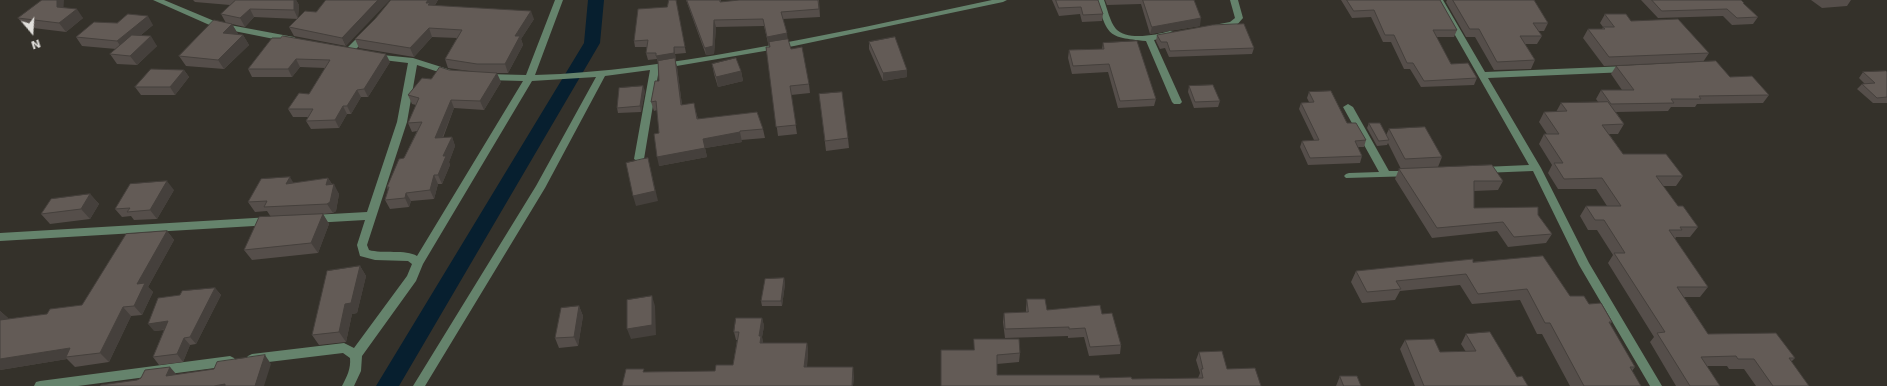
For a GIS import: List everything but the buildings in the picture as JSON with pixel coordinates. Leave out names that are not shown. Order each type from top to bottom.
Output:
[{"type":"street","points":[[157,0],[216,25],[303,42]]},
{"type":"street","points":[[348,386],[353,378],[357,363],[356,355],[412,278],[418,263],[529,78],[559,0]]},
{"type":"street","points":[[480,77],[529,78],[585,76],[655,68],[818,40],[1003,0]]},
{"type":"street","points":[[1100,0],[1111,29],[1121,36],[1149,39],[1181,32]]},
{"type":"street","points":[[1207,29],[1226,26],[1237,22],[1239,13],[1234,0]]},
{"type":"street","points":[[1439,0],[1468,53],[1483,75],[1536,168],[1584,264],[1656,386]]},
{"type":"street","points":[[375,25],[345,50],[413,61],[459,74]]},
{"type":"street","points":[[1149,39],[1177,102]]},
{"type":"street","points":[[413,61],[402,122],[362,245],[364,253],[375,256],[410,257],[418,263]]},
{"type":"street","points":[[639,159],[655,68]]},
{"type":"street","points":[[1483,75],[1639,68]]},
{"type":"street","points":[[419,386],[540,188],[601,75]]},
{"type":"street","points":[[1348,107],[1386,175]]},
{"type":"street","points":[[1473,171],[1536,168]]},
{"type":"street","points":[[1349,176],[1418,173]]},
{"type":"street","points":[[300,220],[371,216]]},
{"type":"street","points":[[0,236],[284,221]]},
{"type":"street","points":[[40,386],[330,349],[344,348],[356,355]]},
{"type":"waterway","points":[[387,386],[592,43],[596,0]]}]
